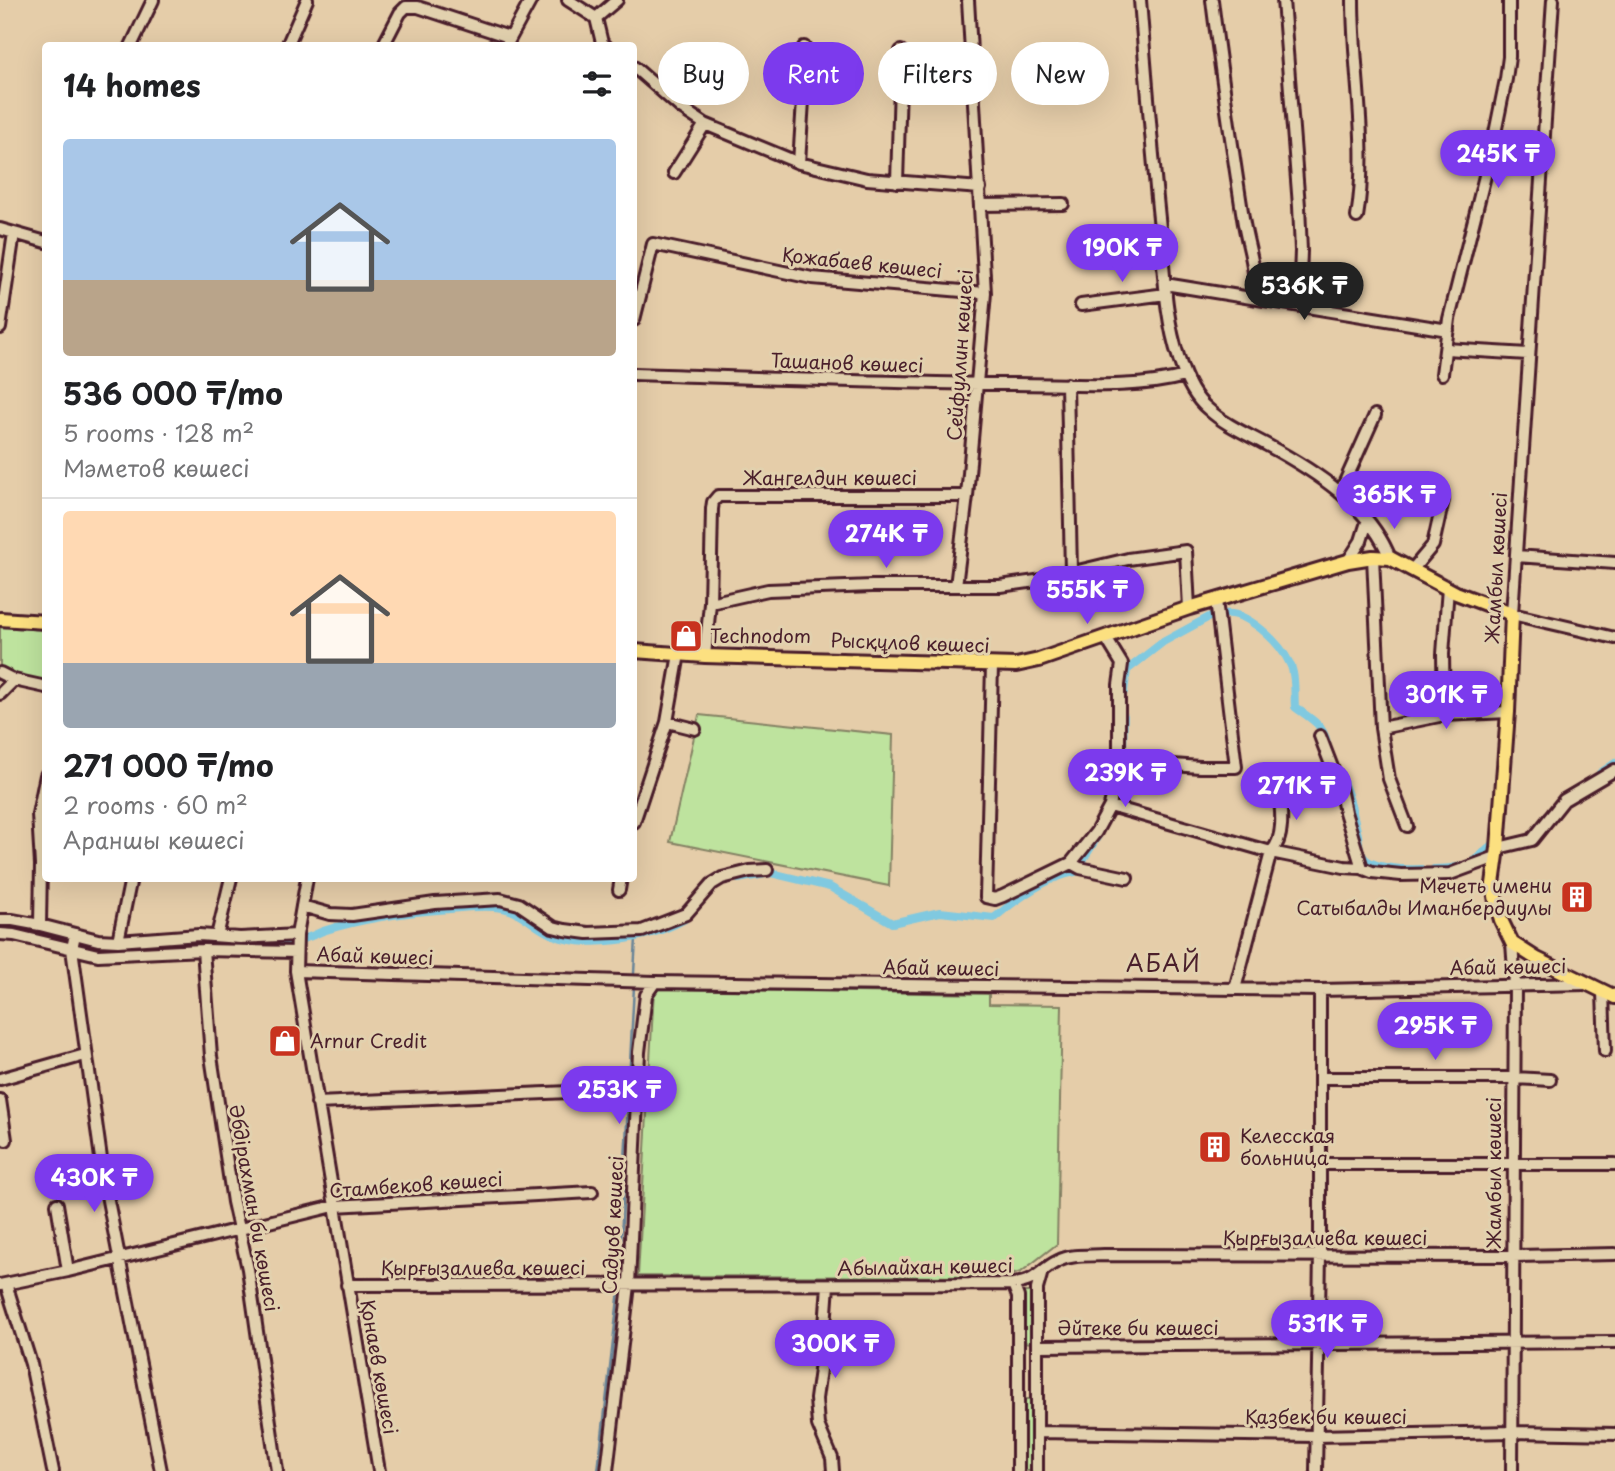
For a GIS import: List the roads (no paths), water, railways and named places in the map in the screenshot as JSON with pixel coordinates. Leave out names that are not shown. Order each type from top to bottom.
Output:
[{"type":"main road","name":"Рысқұлов көшесі","points":[[637,651],[705,656],[1016,665],[1039,660],[1189,608],[1348,561],[1373,557],[1390,558],[1448,588],[1512,614]]},
{"type":"main road","name":"Жамбыл көшесі","points":[[1512,614],[1508,712],[1494,892],[1501,920],[1512,943]]},
{"type":"main road","points":[[0,619],[42,622]]},
{"type":"main road","points":[[1512,943],[1609,994]]},
{"type":"street","points":[[133,42],[153,0]]},
{"type":"street","points":[[289,42],[307,0]]},
{"type":"street","points":[[385,42],[406,7],[418,7],[507,41],[531,0]]},
{"type":"street","points":[[568,0],[596,18],[602,42]]},
{"type":"street","points":[[596,18],[617,0]]},
{"type":"street","name":"Сейфуллин көшесі","points":[[956,586],[985,293],[968,0]]},
{"type":"street","points":[[1140,0],[1140,58],[1166,289],[1175,345],[1185,376],[1200,402],[1217,417],[1303,465],[1340,493],[1381,539],[1390,558]]},
{"type":"street","points":[[1212,0],[1225,107],[1256,286],[1254,298]]},
{"type":"street","points":[[1283,0],[1299,206],[1299,305]]},
{"type":"street","points":[[1353,0],[1360,150],[1360,197],[1357,217]]},
{"type":"street","points":[[1442,374],[1448,330],[1506,79],[1509,57],[1509,0]]},
{"type":"street","name":"Жамбыл көшесі","points":[[1512,614],[1552,0]]},
{"type":"street","points":[[637,70],[681,108],[705,124],[799,163],[867,180],[980,188]]},
{"type":"street","points":[[799,163],[803,105]]},
{"type":"street","points":[[897,182],[899,105]]},
{"type":"street","points":[[674,173],[705,124]]},
{"type":"street","points":[[981,205],[1063,204]]},
{"type":"street","points":[[0,229],[42,241]]},
{"type":"street","points":[[0,328],[14,233]]},
{"type":"street","name":"Қожабаев көшесі","points":[[637,308],[653,244],[812,278],[985,293]]},
{"type":"street","points":[[1080,305],[1166,289],[1254,298],[1448,330]]},
{"type":"street","points":[[1446,349],[1528,354]]},
{"type":"street","name":"Ташанов көшесі","points":[[637,374],[976,384],[1156,383],[1185,376]]},
{"type":"street","points":[[1067,384],[1071,572]]},
{"type":"street","points":[[1340,493],[1375,415]]},
{"type":"street","name":"Жангелдин көшесі","points":[[705,656],[710,603],[712,509],[718,496],[967,496]]},
{"type":"street","points":[[1412,570],[1433,545],[1443,500]]},
{"type":"street","points":[[1348,561],[1361,541],[1367,522]]},
{"type":"street","points":[[710,603],[768,590],[1000,586],[1036,581],[1128,559],[1186,551],[1189,608]]},
{"type":"street","points":[[1516,556],[1615,563]]},
{"type":"street","points":[[1373,557],[1381,728],[1390,779],[1406,825]]},
{"type":"street","points":[[1444,715],[1443,654],[1448,588]]},
{"type":"street","points":[[1119,761],[1236,767],[1216,600]]},
{"type":"street","name":"Рысқұлов көшесі","points":[[1512,614],[1615,638]]},
{"type":"street","points":[[992,666],[986,897],[995,899],[1071,863],[1096,832],[1110,806],[1119,761],[1119,685],[1122,664],[1105,638]]},
{"type":"street","points":[[637,813],[667,722],[679,654]]},
{"type":"street","points":[[0,673],[13,680],[42,686]]},
{"type":"street","points":[[0,694],[13,680]]},
{"type":"street","points":[[1381,728],[1444,715],[1508,712]]},
{"type":"street","points":[[667,722],[695,729]]},
{"type":"street","points":[[1320,736],[1340,788],[1362,868]]},
{"type":"street","points":[[1110,806],[1271,852],[1362,868],[1371,872],[1440,875],[1459,871],[1498,851],[1532,840],[1564,800],[1615,770]]},
{"type":"street","points":[[1235,989],[1271,852],[1275,848],[1280,831],[1278,777]]},
{"type":"street","points":[[40,925],[38,814],[42,794]]},
{"type":"street","points":[[1071,863],[1080,868],[1127,878]]},
{"type":"street","points":[[302,906],[330,914],[352,915],[435,903],[500,899],[519,904],[553,926],[565,930],[588,933],[642,931],[686,914],[712,884],[722,878],[767,870]]},
{"type":"street","points":[[118,941],[130,882]]},
{"type":"street","points":[[217,936],[230,882]]},
{"type":"street","name":"Қонаев көшесі","points":[[306,882],[297,936],[296,971],[379,1471]]},
{"type":"street","points":[[0,920],[40,925],[98,940],[297,936]]},
{"type":"street","points":[[0,934],[14,934],[98,954],[203,950],[296,952]]},
{"type":"street","points":[[75,934],[72,949],[104,1180],[161,1471]]},
{"type":"street","name":"Жамбыл көшесі","points":[[1512,943],[1515,984],[1512,1471]]},
{"type":"street","name":"Әбдірахман би көшесі","points":[[203,950],[211,1056],[248,1269],[277,1471]]},
{"type":"street","name":"Абай көшесі","points":[[296,971],[655,982],[1320,990],[1587,984]]},
{"type":"street","name":"Садуов көшесі","points":[[607,1471],[629,1284],[639,1052],[646,995],[655,982]]},
{"type":"street","points":[[1316,1471],[1320,1078],[1315,1017],[1320,990]]},
{"type":"street","points":[[1605,1051],[1609,994]]},
{"type":"street","points":[[0,1079],[85,1055]]},
{"type":"street","points":[[1320,1078],[1550,1080]]},
{"type":"street","points":[[317,1103],[615,1090]]},
{"type":"street","points":[[0,1100],[6,1140]]},
{"type":"street","points":[[1319,1164],[1615,1164]]},
{"type":"street","name":"Стамбеков көшесі","points":[[3,1284],[68,1271],[334,1206],[592,1192]]},
{"type":"street","points":[[57,1204],[68,1271]]},
{"type":"street","name":"Қырғызалиева көшесі","points":[[1041,1275],[1053,1263],[1073,1257],[1615,1254]]},
{"type":"street","points":[[1037,1471],[1037,1293],[1041,1275]]},
{"type":"street","name":"Абылайхан көшесі","points":[[832,1471],[832,1458],[818,1425],[816,1399],[828,1286],[1018,1283],[1041,1275]]},
{"type":"street","points":[[1018,1471],[1018,1283],[1037,1293]]},
{"type":"street","points":[[3,1284],[31,1364],[53,1471]]},
{"type":"street","name":"Қырғызалиева көшесі","points":[[347,1285],[828,1286]]},
{"type":"street","name":"Әйтеке би көшесі","points":[[1038,1346],[1615,1342]]},
{"type":"street","name":"Қазбек би көшесі","points":[[1037,1432],[1316,1436],[1615,1434]]},
{"type":"waterway","points":[[1224,614],[1243,617],[1253,623],[1271,638],[1286,656],[1294,679],[1295,707],[1321,729],[1328,750]]},
{"type":"waterway","points":[[1124,692],[1127,670],[1163,642],[1211,616]]},
{"type":"waterway","points":[[1123,753],[1124,716]]},
{"type":"waterway","points":[[1600,773],[1615,763]]},
{"type":"waterway","points":[[1337,771],[1350,802],[1363,856],[1373,864],[1381,866],[1421,869]]},
{"type":"waterway","points":[[1082,862],[1098,836]]},
{"type":"waterway","points":[[1434,869],[1469,863],[1501,842]]},
{"type":"waterway","points":[[738,879],[771,873],[830,887],[892,923],[940,912],[994,918],[1022,896],[1043,884],[1075,872]]},
{"type":"waterway","points":[[303,939],[338,926],[369,919],[476,907],[509,910],[545,931],[578,941],[596,942],[635,937],[685,919]]},
{"type":"waterway","points":[[0,929],[16,929],[66,941]]},
{"type":"waterway","points":[[634,973],[636,938]]},
{"type":"waterway","points":[[78,944],[121,948],[290,941]]},
{"type":"waterway","points":[[619,1278],[634,986]]},
{"type":"waterway","points":[[598,1471],[619,1290]]},
{"type":"place","name":"Technodom","points":[[686,636]]},
{"type":"place","name":"Мечеть имени Сатыбалды Иманбердиулы","points":[[1577,897]]},
{"type":"place","name":"Arnur Credit","points":[[285,1041]]},
{"type":"place","name":"Келесская больница","points":[[1215,1147]]},
{"type":"district","name":"АБАЙ","points":[[1164,964]]}]
